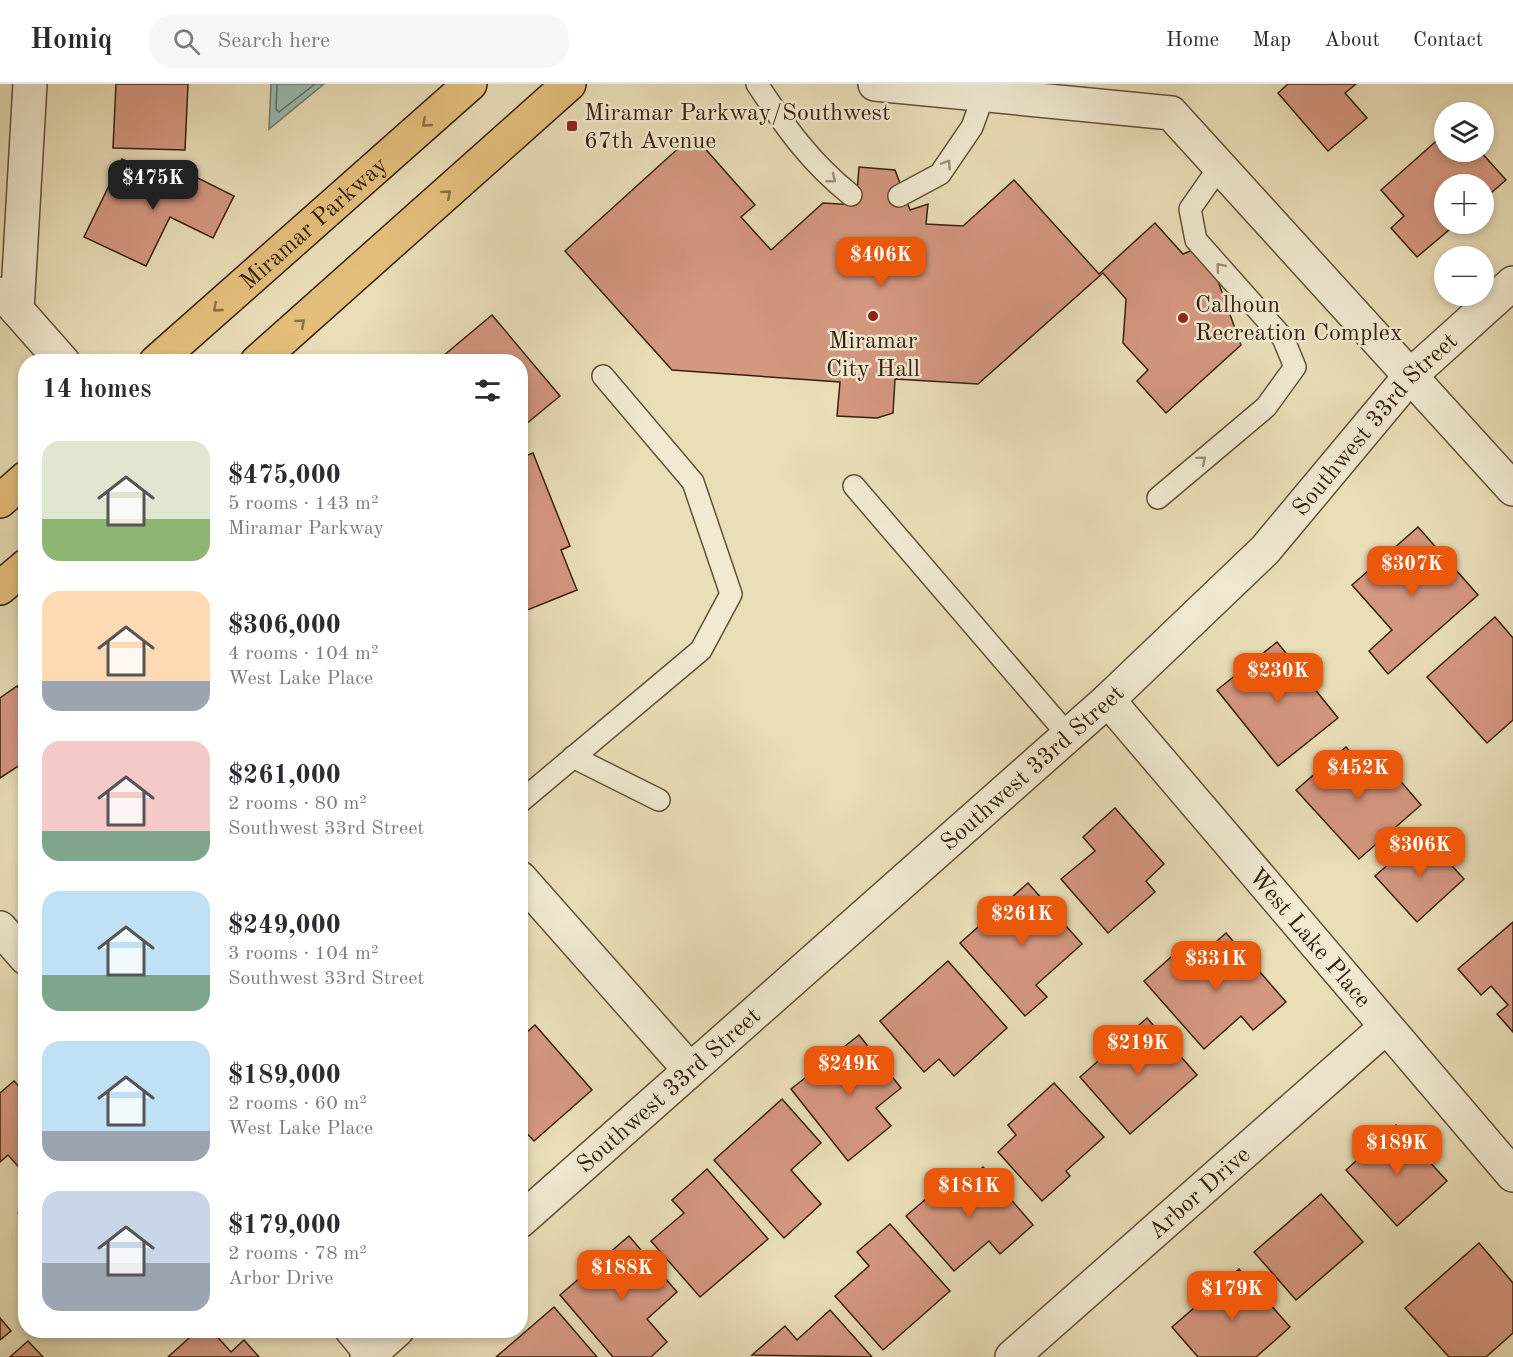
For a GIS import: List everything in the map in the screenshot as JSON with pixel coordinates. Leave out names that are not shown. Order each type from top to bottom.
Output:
[{"type":"main road","name":"Miramar Parkway","points":[[165,354],[470,84]]},
{"type":"main road","points":[[266,354],[569,84]]},
{"type":"main road","points":[[0,501],[18,485]]},
{"type":"main road","points":[[0,588],[18,573]]},
{"type":"street","points":[[30,84],[8,300],[56,354]]},
{"type":"street","points":[[875,84],[1171,113],[1513,489]]},
{"type":"street","name":"Southwest 33rd Street","points":[[528,1214],[1108,700],[1265,550],[1411,375],[1513,283]]},
{"type":"street","name":"West Lake Place","points":[[1108,700],[1513,1175]]},
{"type":"street","points":[[528,887],[690,1070]]},
{"type":"street","points":[[0,928],[18,948]]},
{"type":"street","name":"Arbor Drive","points":[[1012,1357],[1386,1027]]},
{"type":"street","points":[[363,1347],[381,1338]]},
{"type":"lane","points":[[757,84],[782,122],[820,170],[852,195]]},
{"type":"lane","points":[[899,196],[940,174],[972,127],[984,94]]},
{"type":"lane","points":[[1158,498],[1266,406],[1295,367],[1283,338],[1196,240],[1190,209],[1220,166]]},
{"type":"lane","points":[[528,795],[701,650],[731,594],[693,482],[603,376]]},
{"type":"lane","points":[[854,486],[1068,735]]},
{"type":"lane","points":[[573,757],[659,800]]},
{"type":"water","points":[[271,84],[324,84],[269,129]]},
{"type":"building","points":[[116,84],[188,84],[185,150],[113,148]]},
{"type":"building","points":[[1288,84],[1356,84],[1345,93],[1367,118],[1328,151],[1278,93]]},
{"type":"building","points":[[693,135],[755,205],[741,217],[771,250],[823,203],[856,205],[859,167],[895,170],[910,210],[928,204],[926,224],[963,226],[1014,180],[1099,274],[1155,223],[1183,254],[1205,245],[1241,345],[1166,413],[1137,381],[1148,370],[1123,343],[1126,299],[1103,273],[978,384],[895,379],[893,413],[877,418],[837,416],[840,382],[672,370],[565,251]]},
{"type":"building","points":[[1434,143],[1434,162],[1490,162],[1506,180],[1494,190],[1494,174],[1434,174],[1434,234],[1444,234],[1417,257],[1391,228],[1404,216],[1381,190]]},
{"type":"building","points":[[122,159],[183,188],[190,174],[234,196],[213,238],[170,217],[146,266],[84,237]]},
{"type":"building","points":[[492,315],[525,354],[446,354]]},
{"type":"building","points":[[528,358],[560,396],[528,422]]},
{"type":"building","points":[[533,453],[570,546],[561,550],[577,590],[528,610],[528,455]]},
{"type":"building","points":[[1418,527],[1478,595],[1388,674],[1369,651],[1392,630],[1352,585]]},
{"type":"building","points":[[1495,617],[1513,638],[1513,720],[1487,743],[1427,677]]},
{"type":"building","points":[[1277,642],[1338,718],[1278,766],[1217,690]]},
{"type":"building","points":[[18,687],[18,766],[0,778],[0,698]]},
{"type":"building","points":[[1346,747],[1371,775],[1385,763],[1421,805],[1359,859],[1296,790]]},
{"type":"building","points":[[1115,808],[1164,864],[1146,881],[1155,892],[1108,933],[1061,879],[1095,851],[1083,837]]},
{"type":"building","points":[[1423,834],[1464,879],[1417,922],[1375,876]]},
{"type":"building","points":[[1028,883],[1082,944],[1036,985],[1047,997],[1025,1016],[960,943]]},
{"type":"building","points":[[1513,922],[1513,1032],[1497,1014],[1508,1005],[1491,986],[1481,995],[1458,969]]},
{"type":"building","points":[[1226,933],[1286,1002],[1253,1030],[1241,1016],[1204,1049],[1144,981],[1171,957],[1183,971]]},
{"type":"building","points":[[948,961],[1007,1028],[954,1076],[939,1059],[924,1072],[880,1021]]},
{"type":"building","points":[[1147,1018],[1197,1075],[1130,1134],[1080,1077]]},
{"type":"building","points":[[535,1025],[592,1090],[534,1141],[528,1135],[528,1031]]},
{"type":"building","points":[[859,1035],[901,1088],[876,1108],[891,1126],[848,1161],[791,1089]]},
{"type":"building","points":[[14,1081],[18,1085],[18,1166],[8,1155],[0,1162],[0,1093]]},
{"type":"building","points":[[1054,1083],[1104,1137],[1066,1171],[1070,1176],[1042,1201],[998,1152],[1016,1135],[1008,1125]]},
{"type":"building","points":[[782,1099],[821,1143],[791,1170],[821,1204],[784,1238],[714,1160]]},
{"type":"building","points":[[1396,1125],[1447,1181],[1397,1226],[1346,1170]]},
{"type":"building","points":[[983,1167],[1033,1225],[1000,1254],[989,1241],[954,1271],[906,1216],[953,1176],[961,1186]]},
{"type":"building","points":[[707,1169],[768,1239],[700,1297],[651,1241],[684,1213],[672,1200]]},
{"type":"building","points":[[1321,1194],[1363,1242],[1296,1300],[1254,1252]]},
{"type":"building","points":[[890,1224],[950,1291],[883,1350],[835,1296],[869,1266],[857,1252]]},
{"type":"building","points":[[629,1236],[677,1292],[647,1319],[667,1342],[651,1357],[613,1357],[560,1295]]},
{"type":"building","points":[[1479,1243],[1513,1283],[1513,1333],[1486,1357],[1449,1357],[1405,1308]]},
{"type":"building","points":[[1239,1269],[1290,1327],[1256,1357],[1198,1357],[1172,1327]]},
{"type":"building","points":[[554,1307],[597,1357],[496,1357],[518,1338],[528,1338],[528,1329]]},
{"type":"building","points":[[830,1310],[872,1357],[752,1355],[785,1326],[797,1340]]},
{"type":"building","points":[[0,1318],[11,1331],[0,1340]]},
{"type":"building","points":[[189,1338],[218,1338],[231,1352],[244,1340],[259,1357],[168,1357]]},
{"type":"building","points":[[28,1341],[43,1357],[10,1357]]},
{"type":"place","name":"Miramar Parkway/Southwest 67th Avenue","points":[[572,126]]},
{"type":"place","name":"Miramar City Hall","points":[[873,316]]},
{"type":"place","name":"Calhoun Recreation Complex","points":[[1183,318]]}]
